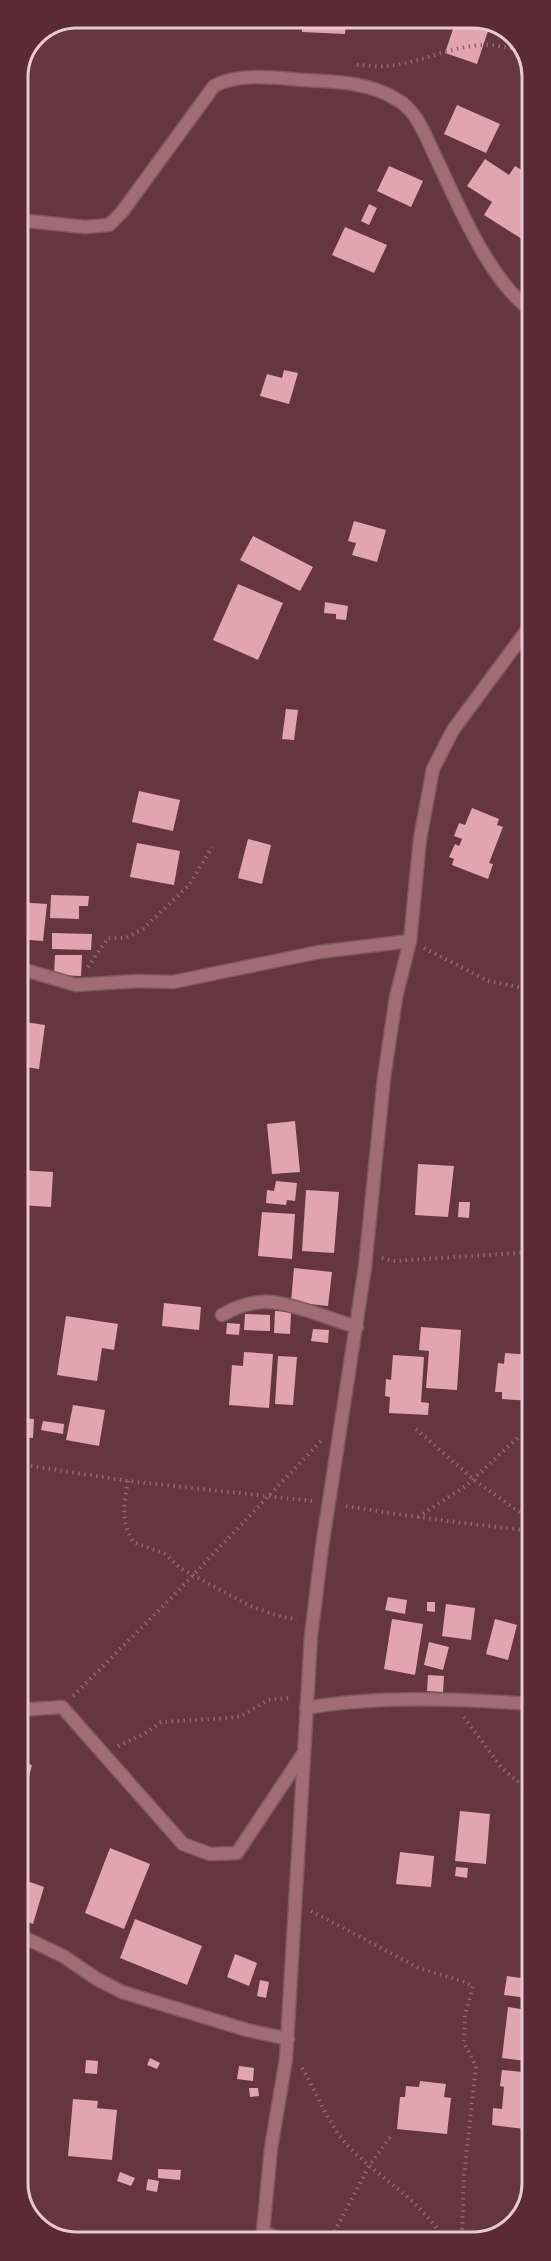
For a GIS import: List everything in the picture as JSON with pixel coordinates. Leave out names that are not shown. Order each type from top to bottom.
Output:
[{"type":"street","points":[[28,221],[85,227],[109,225],[122,212],[214,86],[222,81],[234,78],[356,83],[397,99],[414,113],[470,228],[499,277],[522,304]]},
{"type":"street","points":[[263,2232],[271,2148],[287,2043],[306,1703],[321,1547],[357,1327],[367,1255],[384,1078],[396,997],[410,941],[420,839],[433,768],[453,730],[522,637]]},
{"type":"street","points":[[28,971],[76,985],[138,981],[172,982],[319,951],[410,941]]},
{"type":"street","points":[[222,1315],[235,1307],[262,1302],[280,1304],[357,1327]]},
{"type":"street","points":[[306,1703],[453,1698],[522,1703]]},
{"type":"street","points":[[28,1709],[62,1707],[183,1844],[210,1854],[237,1853],[304,1753]]},
{"type":"street","points":[[28,1939],[63,1956],[97,1979],[122,1992],[287,2043]]},
{"type":"path","points":[[346,65],[386,66],[421,59],[469,44],[511,47]]},
{"type":"path","points":[[76,985],[108,938],[126,938],[143,929],[189,885],[212,847]]},
{"type":"path","points":[[410,941],[488,981],[522,988]]},
{"type":"path","points":[[367,1255],[393,1261],[522,1253]]},
{"type":"path","points":[[62,1707],[193,1576],[343,1418]]},
{"type":"path","points":[[416,1429],[473,1479],[522,1514]]},
{"type":"path","points":[[418,1517],[473,1479],[522,1435]]},
{"type":"path","points":[[28,1465],[128,1481],[329,1503],[418,1517],[522,1529]]},
{"type":"path","points":[[128,1481],[123,1517],[125,1528],[133,1542],[165,1554],[193,1576],[250,1606],[282,1617],[313,1622]]},
{"type":"path","points":[[453,1698],[471,1729],[501,1767],[522,1785]]},
{"type":"path","points":[[102,1753],[144,1734],[161,1722],[242,1716],[268,1700],[306,1703]]},
{"type":"path","points":[[296,1907],[313,1911],[419,1968],[473,1986],[465,2015],[464,2043],[476,2066],[464,2176],[462,2232]]},
{"type":"path","points":[[287,2043],[316,2091],[332,2124],[348,2146],[369,2166],[417,2203],[440,2232]]},
{"type":"path","points":[[334,2232],[369,2166],[391,2136]]},
{"type":"building","points":[[302,29],[345,29],[345,34],[302,32]]},
{"type":"building","points":[[453,29],[488,31],[477,64],[445,53]]},
{"type":"building","points":[[457,105],[500,124],[486,153],[444,134]]},
{"type":"building","points":[[485,159],[509,175],[515,166],[522,170],[522,239],[484,215],[492,202],[467,186]]},
{"type":"building","points":[[389,166],[423,181],[411,207],[377,191]]},
{"type":"building","points":[[369,204],[377,208],[369,225],[361,221]]},
{"type":"building","points":[[345,227],[387,245],[374,273],[332,255]]},
{"type":"building","points":[[284,370],[298,373],[289,404],[260,396],[267,374],[282,378]]},
{"type":"building","points":[[354,521],[386,530],[377,562],[352,555],[356,543],[348,541]]},
{"type":"building","points":[[253,536],[313,567],[300,591],[240,560]]},
{"type":"building","points":[[238,584],[283,603],[258,660],[213,640]]},
{"type":"building","points":[[325,602],[348,606],[346,620],[336,619],[336,614],[324,613]]},
{"type":"building","points":[[286,709],[298,710],[294,740],[282,739]]},
{"type":"building","points":[[139,791],[180,800],[173,831],[132,822]]},
{"type":"building","points":[[472,808],[499,819],[497,825],[503,827],[489,863],[493,864],[488,879],[452,865],[454,859],[449,857],[455,844],[459,846],[462,839],[454,836],[459,823],[465,825]]},
{"type":"building","points":[[248,839],[271,845],[262,884],[238,878]]},
{"type":"building","points":[[137,843],[180,851],[174,885],[130,877]]},
{"type":"building","points":[[51,895],[89,896],[88,906],[79,906],[79,919],[50,918]]},
{"type":"building","points":[[28,903],[47,904],[43,941],[28,940]]},
{"type":"building","points":[[52,933],[92,934],[91,950],[52,949]]},
{"type":"building","points":[[55,955],[82,955],[81,976],[54,975]]},
{"type":"building","points":[[28,1022],[45,1025],[39,1069],[28,1067]]},
{"type":"building","points":[[295,1121],[300,1172],[272,1174],[267,1124]]},
{"type":"building","points":[[418,1164],[454,1166],[448,1217],[415,1215]]},
{"type":"building","points":[[28,1171],[53,1172],[51,1207],[28,1206]]},
{"type":"building","points":[[276,1181],[297,1183],[295,1201],[287,1200],[286,1205],[266,1203],[267,1190],[274,1191]]},
{"type":"building","points":[[306,1190],[339,1192],[334,1253],[302,1251]]},
{"type":"building","points":[[459,1202],[470,1202],[469,1218],[458,1217]]},
{"type":"building","points":[[262,1212],[295,1214],[292,1259],[258,1256]]},
{"type":"building","points":[[294,1268],[332,1272],[328,1306],[291,1302]]},
{"type":"building","points":[[164,1303],[201,1307],[199,1330],[162,1326]]},
{"type":"building","points":[[275,1311],[291,1312],[290,1334],[274,1333]]},
{"type":"building","points":[[245,1314],[270,1315],[270,1331],[244,1330]]},
{"type":"building","points":[[66,1316],[118,1324],[114,1350],[102,1348],[97,1381],[57,1375]]},
{"type":"building","points":[[227,1323],[240,1324],[239,1335],[226,1334]]},
{"type":"building","points":[[421,1327],[461,1330],[457,1390],[426,1388],[429,1351],[419,1350]]},
{"type":"building","points":[[313,1329],[329,1330],[328,1343],[311,1341]]},
{"type":"building","points":[[244,1352],[273,1354],[269,1408],[229,1405],[232,1365],[243,1366]]},
{"type":"building","points":[[505,1353],[522,1354],[522,1400],[502,1399],[502,1392],[495,1392],[498,1363],[504,1364]]},
{"type":"building","points":[[393,1355],[424,1357],[421,1402],[429,1403],[428,1415],[389,1413],[390,1397],[385,1396],[386,1379],[391,1380]]},
{"type":"building","points":[[278,1356],[297,1357],[293,1405],[275,1404]]},
{"type":"building","points":[[73,1405],[105,1410],[99,1446],[66,1440]]},
{"type":"building","points":[[28,1419],[34,1419],[33,1438],[28,1438]]},
{"type":"building","points":[[43,1421],[64,1424],[63,1434],[41,1430]]},
{"type":"building","points":[[388,1597],[407,1600],[405,1614],[385,1610]]},
{"type":"building","points":[[427,1602],[435,1602],[435,1612],[427,1611]]},
{"type":"building","points":[[446,1604],[475,1608],[471,1640],[442,1636]]},
{"type":"building","points":[[392,1619],[423,1624],[415,1675],[384,1669]]},
{"type":"building","points":[[495,1619],[517,1625],[508,1660],[486,1654]]},
{"type":"building","points":[[429,1642],[449,1647],[443,1670],[424,1665]]},
{"type":"building","points":[[428,1675],[444,1676],[443,1692],[427,1691]]},
{"type":"building","points":[[28,1764],[32,1765],[28,1780]]},
{"type":"building","points":[[460,1811],[490,1814],[486,1864],[455,1861]]},
{"type":"building","points":[[110,1848],[150,1864],[124,1929],[85,1913]]},
{"type":"building","points":[[400,1852],[434,1856],[431,1887],[396,1884]]},
{"type":"building","points":[[456,1867],[468,1868],[467,1878],[455,1876]]},
{"type":"building","points":[[28,1881],[44,1887],[33,1924],[28,1922]]},
{"type":"building","points":[[135,1919],[202,1946],[187,1985],[120,1958]]},
{"type":"building","points":[[235,1954],[257,1963],[249,1986],[227,1977]]},
{"type":"building","points":[[507,1976],[522,1978],[522,1997],[504,1995]]},
{"type":"building","points":[[260,1980],[269,1982],[266,1998],[257,1996]]},
{"type":"building","points":[[508,2007],[522,2009],[522,2061],[502,2058]]},
{"type":"building","points":[[150,2058],[160,2063],[157,2069],[147,2065]]},
{"type":"building","points":[[86,2060],[98,2061],[97,2074],[85,2073]]},
{"type":"building","points":[[239,2066],[254,2068],[253,2081],[237,2079]]},
{"type":"building","points":[[502,2070],[522,2072],[522,2129],[492,2125],[493,2108],[502,2109],[504,2087],[500,2086]]},
{"type":"building","points":[[420,2081],[446,2084],[444,2097],[451,2098],[447,2134],[397,2129],[400,2097],[405,2097],[406,2086],[419,2087]]},
{"type":"building","points":[[249,2088],[258,2088],[259,2096],[250,2097]]},
{"type":"building","points":[[73,2099],[98,2101],[97,2108],[117,2110],[112,2160],[68,2156]]},
{"type":"building","points":[[158,2169],[181,2170],[180,2180],[158,2178]]},
{"type":"building","points":[[120,2172],[135,2178],[131,2186],[117,2181]]},
{"type":"building","points":[[148,2179],[159,2181],[157,2192],[146,2190]]}]
